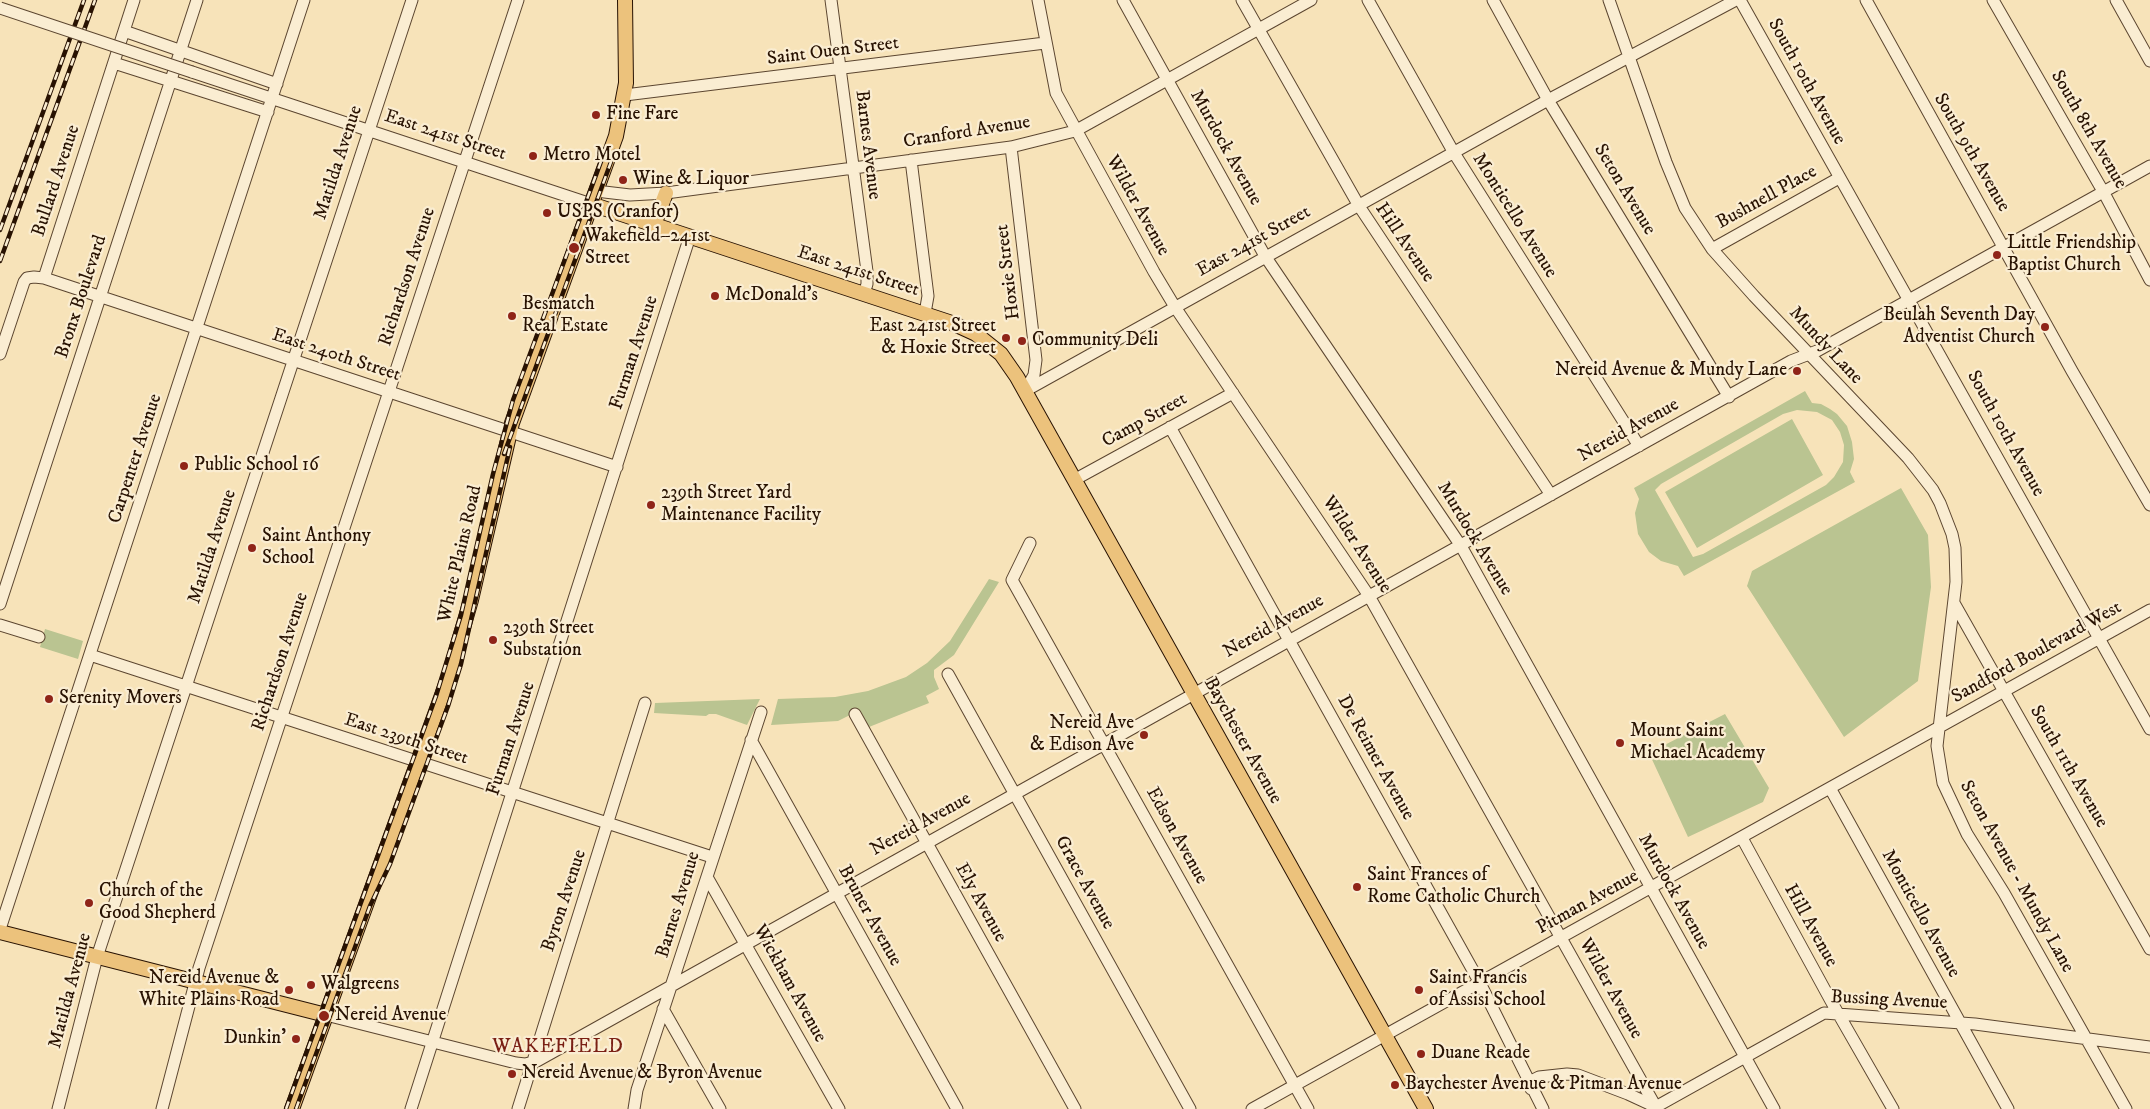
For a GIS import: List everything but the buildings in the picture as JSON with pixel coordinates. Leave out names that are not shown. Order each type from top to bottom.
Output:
[{"type":"main road","name":"White Plains Road","points":[[292,1109],[446,682],[466,616],[509,432],[524,386],[616,136],[625,95],[627,57],[626,0]]},
{"type":"main road","points":[[654,225],[666,193]]},
{"type":"main road","name":"East 241st Street","points":[[594,197],[654,225],[960,326],[983,338],[1006,361],[1025,390]]},
{"type":"main road","name":"Baychester Avenue","points":[[1025,390],[1426,1109]]},
{"type":"main road","points":[[0,931],[326,1015]]},
{"type":"street","name":"Bullard Avenue","points":[[44,278],[134,0]]},
{"type":"street","name":"Bronx Boulevard","points":[[0,604],[171,81],[179,50],[197,0]]},
{"type":"street","name":"Carpenter Avenue","points":[[0,931],[304,0]]},
{"type":"street","name":"Matilda Avenue","points":[[58,1109],[97,957],[412,0]]},
{"type":"street","name":"Richardson Avenue","points":[[162,1109],[194,981],[518,0]]},
{"type":"street","name":"Barnes Avenue","points":[[831,0],[867,274],[864,294]]},
{"type":"street","name":"Wilder Avenue","points":[[1038,0],[1056,94],[1076,131],[1175,307],[1369,596],[1562,938],[1655,1108]]},
{"type":"street","name":"Murdock Avenue","points":[[1122,0],[1265,256],[1461,546],[1774,1109]]},
{"type":"street","name":"Hill Avenue","points":[[1242,0],[1359,206],[1551,496]]},
{"type":"street","name":"Cranford Avenue","points":[[594,197],[666,193],[1011,147],[1076,131],[1310,0]]},
{"type":"street","name":"Monticello Avenue","points":[[1368,0],[1454,153],[1640,446]]},
{"type":"street","name":"Seton Avenue","points":[[1492,0],[1548,100],[1729,397]]},
{"type":"street","name":"Mundy Lane","points":[[1608,0],[1677,191],[1685,208],[1712,248],[1808,354],[1908,458],[1932,490],[1947,522],[1955,548],[1956,582],[1943,682],[1940,726]]},
{"type":"street","name":"East 241st Street","points":[[1025,390],[1548,100],[1736,0]]},
{"type":"street","name":"South 10th Avenue","points":[[1740,0],[2150,729]]},
{"type":"street","name":"South 9th Avenue","points":[[1866,0],[2072,370],[2150,505]]},
{"type":"street","name":"South 8th Avenue","points":[[1992,0],[2104,193],[2150,280]]},
{"type":"street","points":[[2116,0],[2150,61]]},
{"type":"street","name":"East 241st Street","points":[[0,8],[464,162],[594,197]]},
{"type":"street","points":[[124,31],[277,84]]},
{"type":"street","name":"Saint Ouen Street","points":[[625,95],[1046,43]]},
{"type":"street","points":[[114,63],[268,112]]},
{"type":"street","name":"Hoxie Street","points":[[1011,147],[1036,360],[1034,375],[1025,390]]},
{"type":"street","points":[[911,160],[928,296],[925,313]]},
{"type":"street","name":"Nereid Avenue","points":[[533,1063],[1791,361],[1817,351],[2150,166]]},
{"type":"street","name":"Bushnell Place","points":[[1712,248],[1839,178]]},
{"type":"street","name":"Furman Avenue","points":[[410,1109],[513,793],[690,236]]},
{"type":"street","points":[[0,354],[24,282],[27,278],[44,278]]},
{"type":"street","name":"East 240th Street","points":[[44,278],[617,467]]},
{"type":"street","name":"Camp Street","points":[[1074,480],[1233,393]]},
{"type":"street","name":"De Reimer Avenue","points":[[1170,427],[1498,1015],[1542,1109]]},
{"type":"street","name":"Edson Avenue","points":[[1030,543],[1012,580],[1308,1109]]},
{"type":"street","name":"South 11th Avenue","points":[[1954,602],[2150,949]]},
{"type":"street","name":"Sandford Boulevard West","points":[[1940,726],[2150,610]]},
{"type":"street","points":[[0,625],[39,637]]},
{"type":"street","name":"East 239th Street","points":[[90,655],[712,857]]},
{"type":"street","name":"Grace Avenue","points":[[948,674],[1190,1109]]},
{"type":"street","name":"Byron Avenue","points":[[518,1109],[645,703]]},
{"type":"street","name":"Barnes Avenue","points":[[634,1109],[637,1090],[663,1009],[673,986],[712,857],[761,712]]},
{"type":"street","name":"Ely Avenue","points":[[855,714],[1074,1109]]},
{"type":"street","name":"Pitman Avenue","points":[[1252,1109],[1742,838],[1940,726]]},
{"type":"street","name":"Seton Avenue - Mundy Lane","points":[[1940,726],[1938,757],[1943,783],[1950,801],[2087,1038]]},
{"type":"street","name":"Bruner Avenue","points":[[751,740],[957,1109]]},
{"type":"street","name":"Monticello Avenue","points":[[1830,788],[2008,1109]]},
{"type":"street","name":"Hill Avenue","points":[[1742,838],[1892,1109]]},
{"type":"street","name":"Wickham Avenue","points":[[707,877],[747,944],[839,1109]]},
{"type":"street","points":[[663,1009],[720,1109]]},
{"type":"street","name":"Bussing Avenue","points":[[1655,1108],[1824,1013],[1960,1023],[2150,1047]]},
{"type":"street","points":[[326,1015],[521,1064],[533,1063]]},
{"type":"street","points":[[2087,1038],[2126,1109]]},
{"type":"street","points":[[1531,1089],[1533,1080],[1539,1077],[1567,1074],[1578,1075],[1628,1094],[1655,1108]]},
{"type":"green space","points":[[1805,391],[1812,403],[1821,404],[1837,414],[1847,426],[1852,442],[1854,459],[1850,472],[1855,482],[1684,576],[1678,566],[1661,561],[1649,552],[1638,534],[1635,513],[1639,499],[1634,488]],"holes":[[[1797,410],[1817,412],[1832,420],[1840,432],[1844,445],[1843,462],[1834,477],[1826,485],[1703,554],[1693,557],[1655,490],[1661,484],[1783,414]]]},
{"type":"green space","points":[[1792,419],[1823,475],[1697,548],[1665,492]]},
{"type":"green space","points":[[1901,488],[1928,535],[1931,587],[1918,681],[1844,737],[1747,586],[1752,571]]},
{"type":"green space","points":[[989,579],[999,582],[954,655],[934,670],[934,677],[939,689],[926,696],[929,703],[869,727],[860,710],[838,721],[771,725],[778,699],[835,697],[868,691],[906,677],[927,663],[950,641]]},
{"type":"green space","points":[[45,629],[83,641],[78,659],[40,647]]},
{"type":"green space","points":[[760,699],[747,725],[716,714],[706,716],[654,713],[655,703]]},
{"type":"green space","points":[[1725,714],[1769,788],[1763,802],[1688,837],[1649,753]]},
{"type":"railway","points":[[0,230],[84,0]]},
{"type":"railway","points":[[0,261],[95,0]]},
{"type":"railway","points":[[286,1109],[436,696],[461,615],[493,474],[513,400],[606,148]]},
{"type":"railway","points":[[504,454],[615,151]]},
{"type":"railway","points":[[296,1109],[370,906],[390,864],[448,706],[461,664],[510,447]]},
{"type":"place","name":"Fine Fare","points":[[596,115]]},
{"type":"place","name":"Metro Motel","points":[[533,156]]},
{"type":"place","name":"Wine & Liquor","points":[[623,180]]},
{"type":"place","name":"USPS (Cranfor)","points":[[547,213]]},
{"type":"place","name":"Wakefield–241st Street","points":[[574,248]]},
{"type":"place","name":"Little Friendship Baptist Church","points":[[1997,255]]},
{"type":"place","name":"McDonald's","points":[[715,296]]},
{"type":"place","name":"Besmatch Real Estate","points":[[512,316]]},
{"type":"place","name":"Beulah Seventh Day Adventist Church","points":[[2045,327]]},
{"type":"place","name":"East 241st Street & Hoxie Street","points":[[1006,338]]},
{"type":"place","name":"Community Deli","points":[[1022,341]]},
{"type":"place","name":"Nereid Avenue & Mundy Lane","points":[[1797,371]]},
{"type":"place","name":"Public School 16","points":[[184,466]]},
{"type":"place","name":"239th Street Yard Maintenance Facility","points":[[651,505]]},
{"type":"place","name":"Saint Anthony School","points":[[252,548]]},
{"type":"place","name":"239th Street Substation","points":[[493,640]]},
{"type":"place","name":"Serenity Movers","points":[[49,699]]},
{"type":"place","name":"Nereid Ave & Edison Ave","points":[[1144,735]]},
{"type":"place","name":"Mount Saint Michael Academy","points":[[1620,743]]},
{"type":"place","name":"Saint Frances of Rome Catholic Church","points":[[1357,887]]},
{"type":"place","name":"Church of the Good Shepherd","points":[[89,903]]},
{"type":"place","name":"Walgreens","points":[[311,985]]},
{"type":"place","name":"Nereid Avenue & White Plains Road","points":[[289,990]]},
{"type":"place","name":"Saint Francis of Assisi School","points":[[1419,990]]},
{"type":"place","name":"Nereid Avenue","points":[[324,1016]]},
{"type":"place","name":"Dunkin'","points":[[296,1039]]},
{"type":"place","name":"Duane Reade","points":[[1421,1054]]},
{"type":"place","name":"Nereid Avenue & Byron Avenue","points":[[512,1074]]},
{"type":"place","name":"Baychester Avenue & Pitman Avenue","points":[[1395,1085]]},
{"type":"district","name":"WAKEFIELD","points":[[558,1048]]}]
